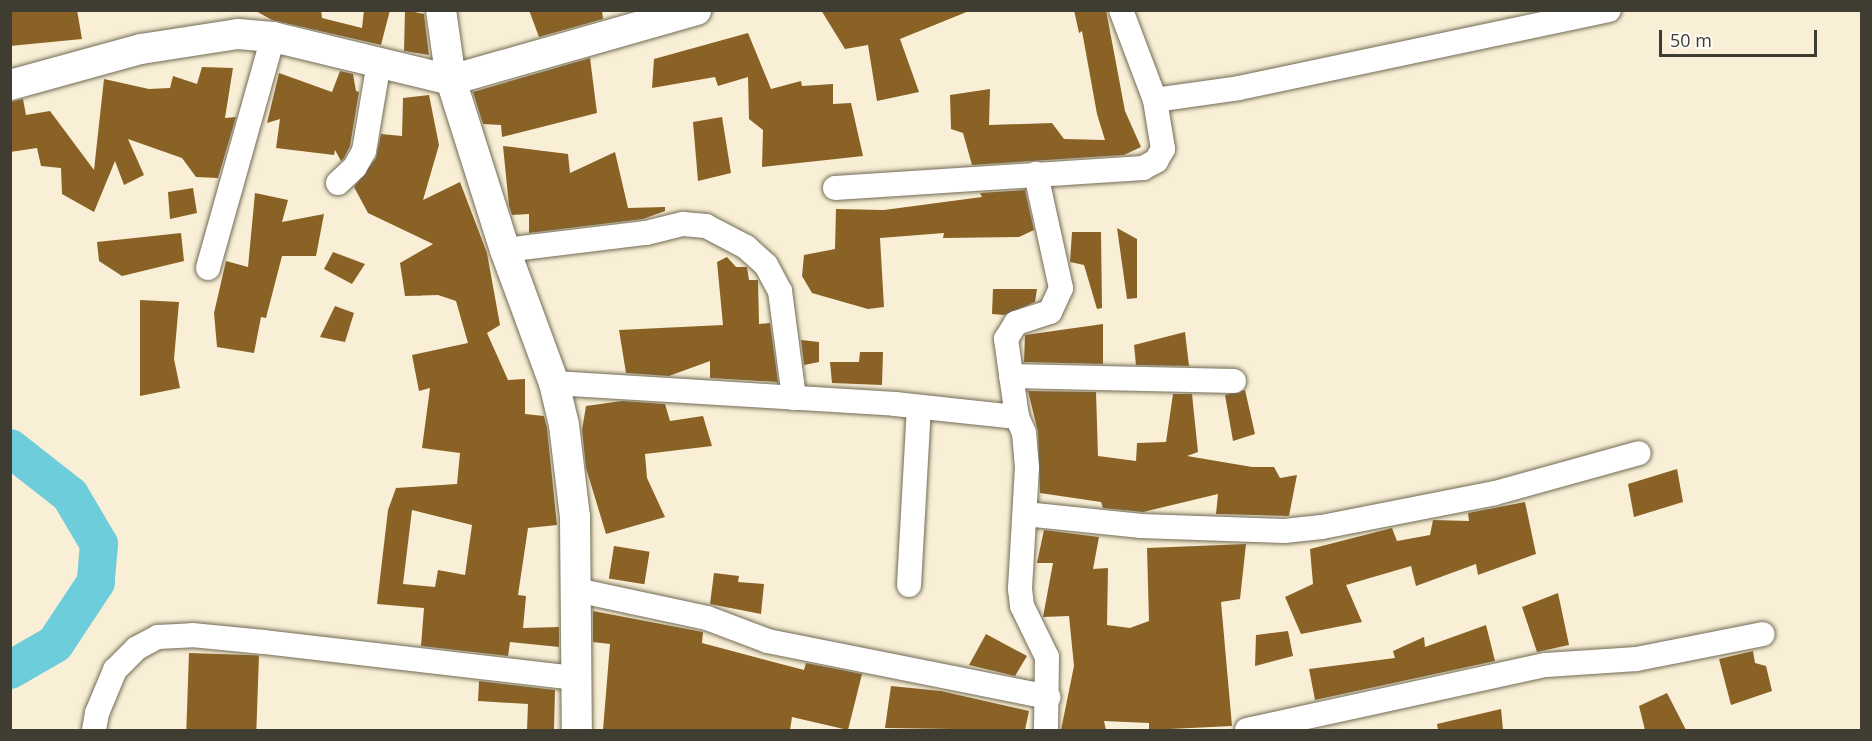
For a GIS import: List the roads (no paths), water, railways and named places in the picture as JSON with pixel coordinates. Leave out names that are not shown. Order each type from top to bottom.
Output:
[{"type":"street","points":[[441,10],[452,80],[505,250],[554,383],[571,476],[576,590],[577,730]]},
{"type":"street","points":[[10,85],[187,40],[238,34],[273,37],[452,80],[696,10]]},
{"type":"street","points":[[835,188],[1143,168],[1156,161],[1163,149],[1155,100],[1121,10]]},
{"type":"street","points":[[1155,100],[1239,88],[1609,10]]},
{"type":"street","points":[[208,268],[273,37]]},
{"type":"street","points":[[338,183],[355,167],[364,151],[379,62]]},
{"type":"street","points":[[1036,174],[1061,288],[1050,312],[1016,323],[1006,339],[1017,417],[1026,449],[1020,589],[1022,606],[1047,657],[1046,730]]},
{"type":"street","points":[[505,250],[646,234],[682,224],[714,230],[746,247],[766,265],[780,291],[794,398]]},
{"type":"street","points":[[1011,376],[1234,381]]},
{"type":"street","points":[[554,383],[919,407],[1017,417]]},
{"type":"street","points":[[909,585],[919,407]]},
{"type":"street","points":[[1025,514],[1141,526],[1284,531],[1322,527],[1495,493],[1639,453]]},
{"type":"street","points":[[576,590],[707,618],[768,641],[1048,697]]},
{"type":"street","points":[[1247,730],[1321,722],[1546,665],[1637,659],[1763,634]]},
{"type":"street","points":[[94,730],[115,670],[137,648],[158,637],[192,635],[264,642],[575,678]]},
{"type":"waterway","points":[[10,448],[70,495],[99,544],[96,582],[55,644],[10,670]]}]
